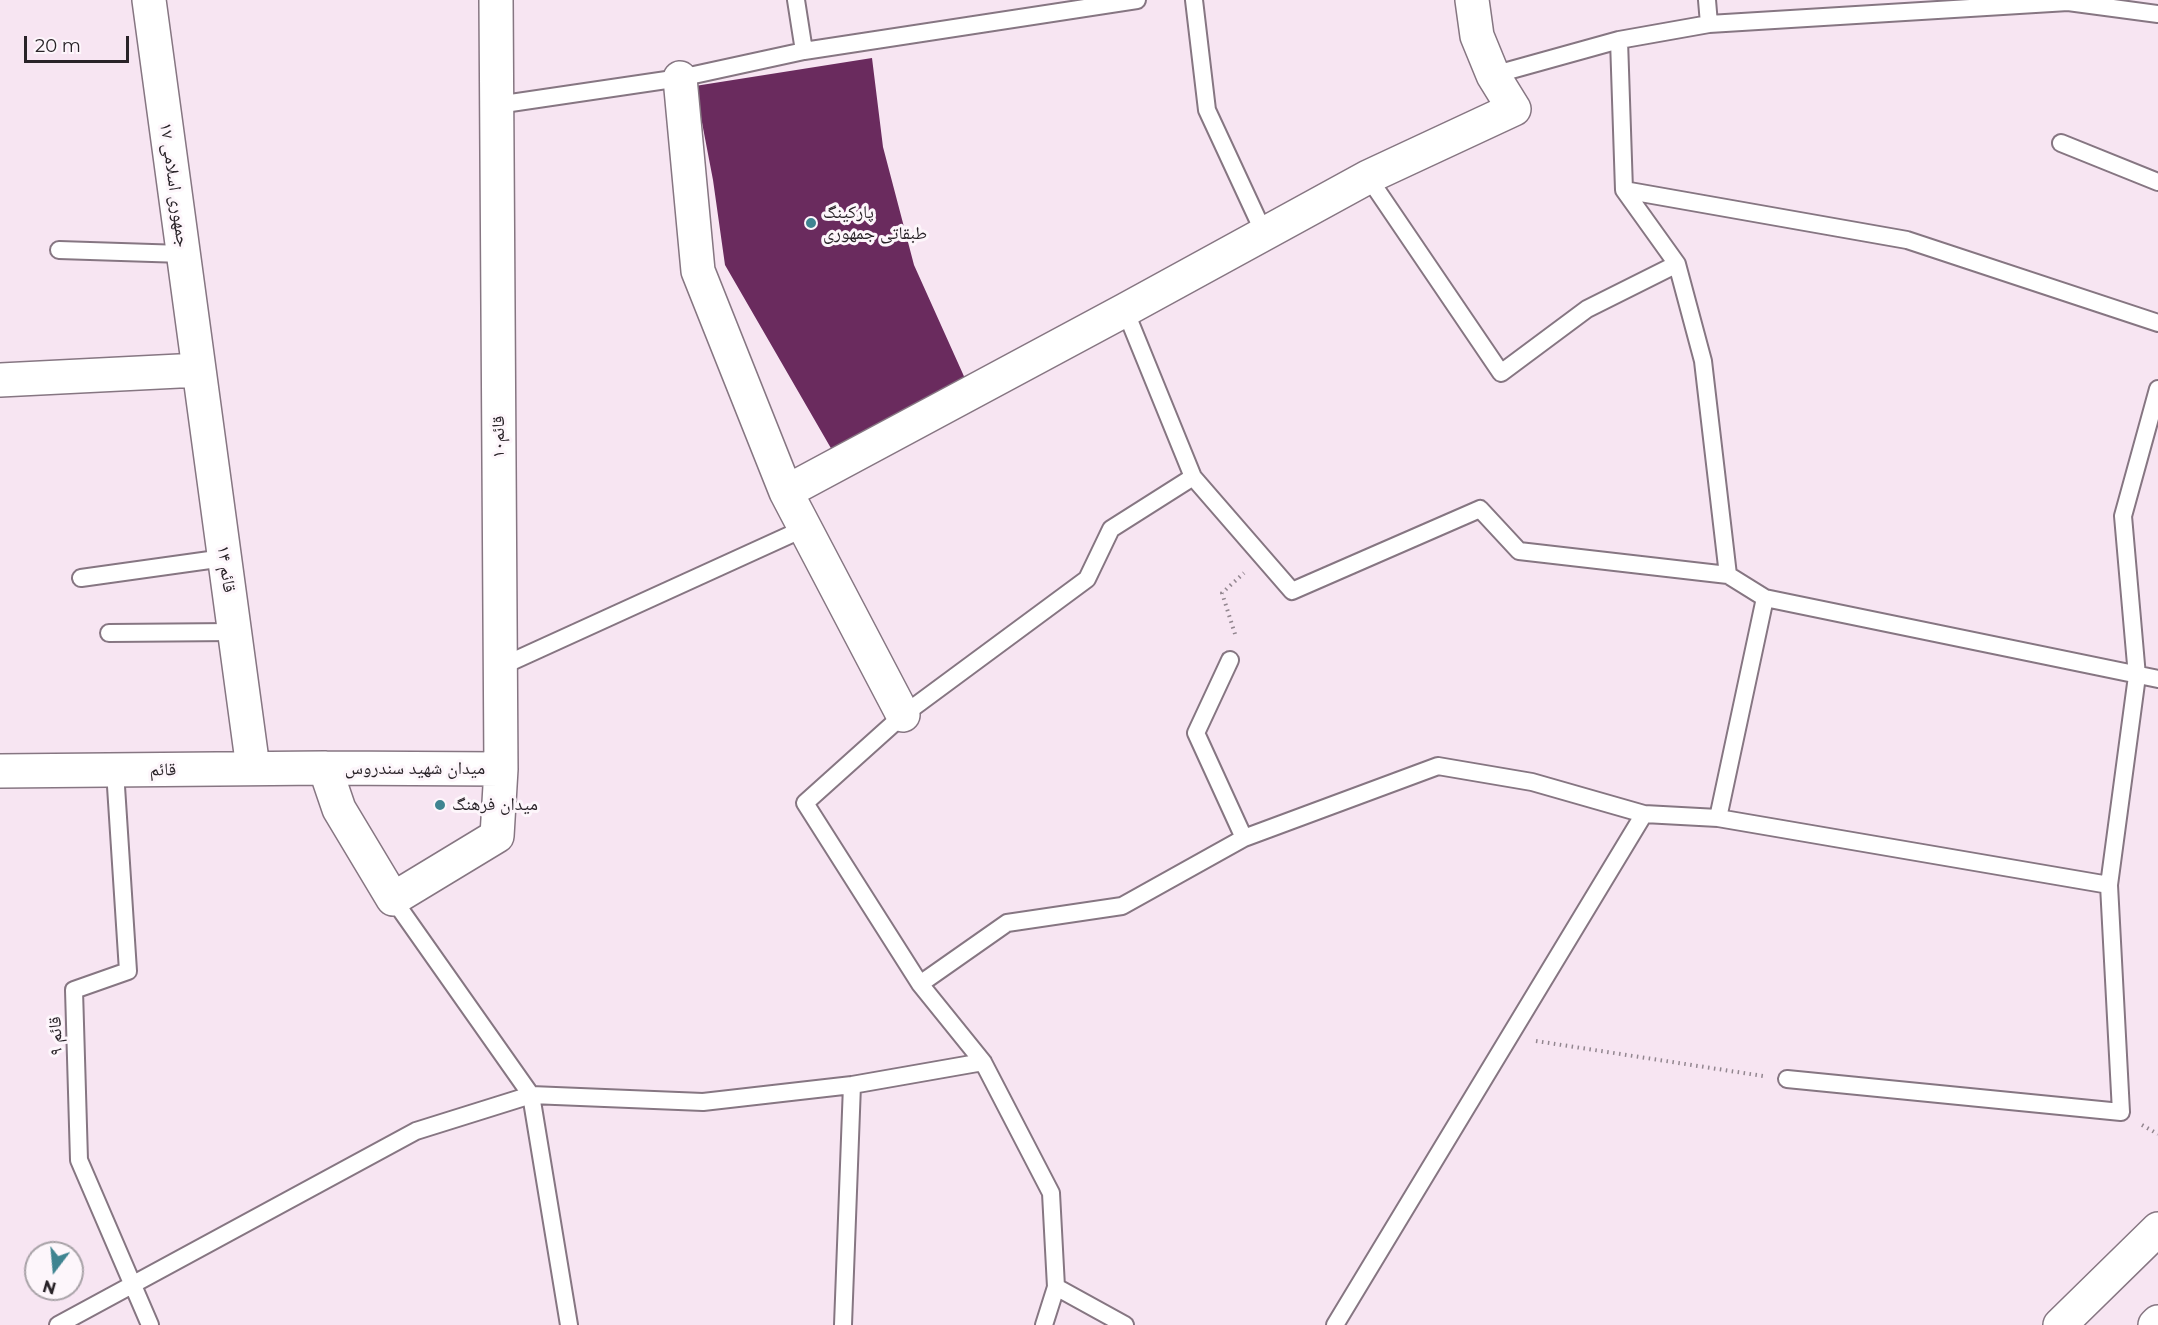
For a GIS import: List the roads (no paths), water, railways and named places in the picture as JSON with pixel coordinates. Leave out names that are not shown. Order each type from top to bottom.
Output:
[{"type":"street","name":"جمهوری اسلامی ۱۷","points":[[149,0],[199,370]]},
{"type":"street","name":"قائم۱۰","points":[[496,0],[501,769]]},
{"type":"street","points":[[786,492],[1368,177],[1514,109],[1493,75],[1477,36],[1472,0]]},
{"type":"street","points":[[680,78],[698,271],[786,492],[903,715]]},
{"type":"street","points":[[0,380],[199,370]]},
{"type":"street","name":"قائم ۱۴","points":[[199,370],[253,768]]},
{"type":"street","name":"قائم","points":[[0,771],[325,768]]},
{"type":"street","name":"میدان شهید سندروس","points":[[325,768],[501,769],[497,837],[393,899],[339,809],[325,768]]},
{"type":"street","points":[[2060,1325],[2158,1230]]},
{"type":"lane","points":[[796,0],[804,51]]},
{"type":"lane","points":[[497,105],[680,78],[804,51],[1137,0]]},
{"type":"lane","points":[[1194,0],[1207,110],[1264,233]]},
{"type":"lane","points":[[1707,0],[1710,24]]},
{"type":"lane","points":[[1493,75],[1619,39],[1710,24],[2068,1],[2158,14]]},
{"type":"lane","points":[[1619,39],[1624,190],[1677,264],[1702,361],[1728,575]]},
{"type":"lane","points":[[2061,143],[2158,182]]},
{"type":"lane","points":[[1368,177],[1501,373],[1587,309],[1677,264]]},
{"type":"lane","points":[[1624,190],[1907,240],[2158,323]]},
{"type":"lane","points":[[59,250],[183,254]]},
{"type":"lane","points":[[1125,310],[1193,477],[1292,591],[1480,509],[1518,550],[1728,575],[1765,598],[2158,679]]},
{"type":"lane","points":[[1786,1079],[2121,1112],[2109,885],[2137,676],[2123,516],[2158,389]]},
{"type":"lane","points":[[1044,1325],[1056,1287],[1051,1193],[983,1062],[920,984],[805,803],[903,715],[1087,579],[1111,529],[1193,477]]},
{"type":"lane","points":[[500,667],[805,528]]},
{"type":"lane","points":[[81,578],[224,558]]},
{"type":"lane","points":[[1718,818],[1765,598]]},
{"type":"lane","points":[[109,633],[234,632]]},
{"type":"lane","points":[[1230,660],[1196,733],[1244,838]]},
{"type":"lane","points":[[920,984],[1007,923],[1122,906],[1244,838],[1438,766],[1532,782],[1644,814],[1718,818],[2109,885]]},
{"type":"lane","name":"قائم ۹","points":[[115,771],[128,971],[74,990],[79,1160],[150,1325]]},
{"type":"lane","points":[[1335,1325],[1644,814]]},
{"type":"lane","points":[[393,899],[531,1095],[569,1325]]},
{"type":"lane","points":[[58,1325],[416,1131],[531,1095],[703,1102],[852,1085],[983,1062]]},
{"type":"lane","points":[[843,1325],[852,1085]]},
{"type":"lane","points":[[1056,1287],[1125,1325]]},
{"type":"place","name":"پارکینگ طبقاتی جمهوری","points":[[811,223]]},
{"type":"place","name":"میدان فرهنگ","points":[[440,805]]}]
